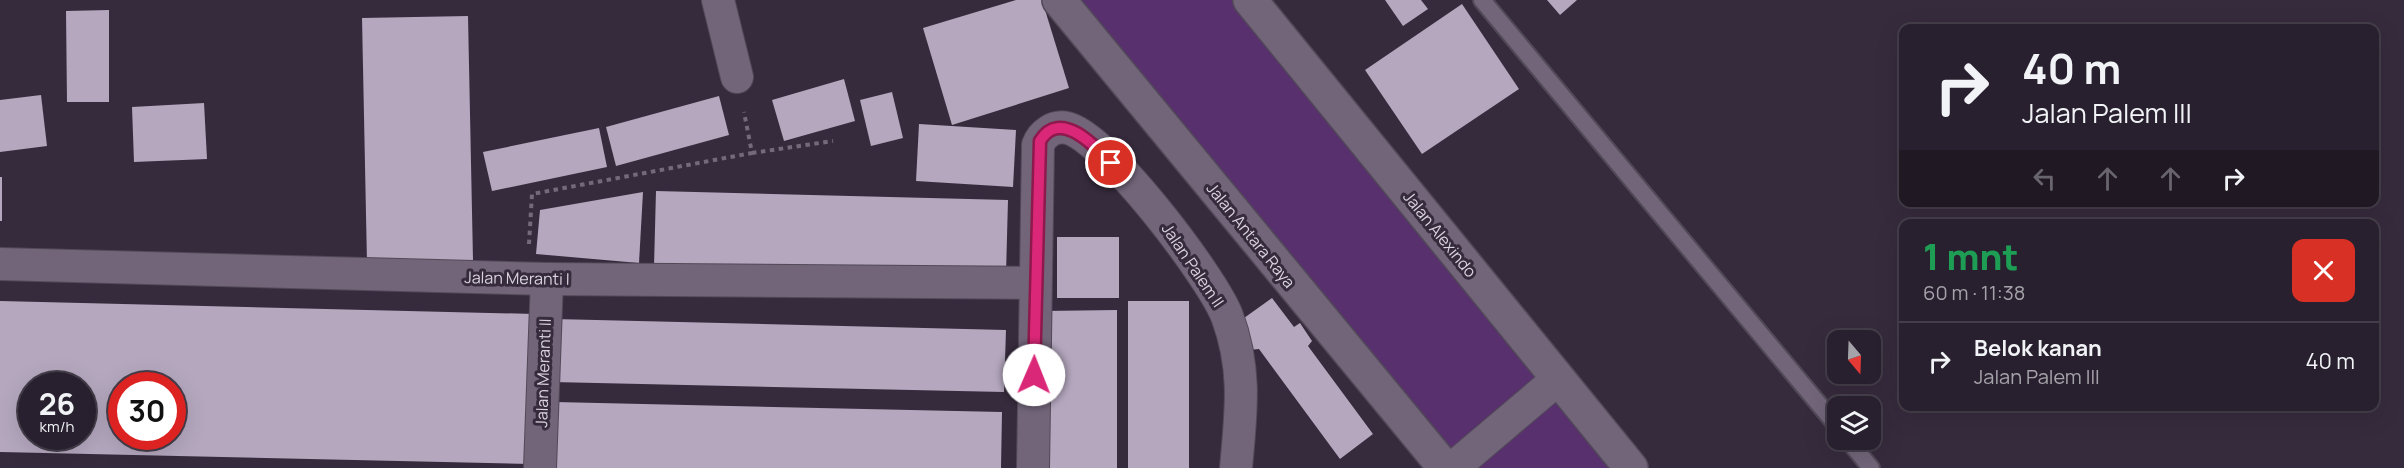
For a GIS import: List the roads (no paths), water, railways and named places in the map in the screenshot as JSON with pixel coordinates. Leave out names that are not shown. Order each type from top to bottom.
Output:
[{"type":"street","points":[[718,0],[737,77]]},
{"type":"street","name":"Jalan Antara Raya","points":[[1059,0],[1445,468]]},
{"type":"street","name":"Jalan Alexindo","points":[[1250,0],[1631,468]]},
{"type":"street","name":"Jalan Palem II","points":[[1034,283],[1038,146],[1042,137],[1050,131],[1061,128],[1074,131],[1098,149],[1125,176],[1173,232],[1220,301],[1239,353],[1242,377],[1236,468]]},
{"type":"street","name":"Jalan Meranti I","points":[[0,264],[537,278],[1034,283]]},
{"type":"street","name":"Jalan Meranti II","points":[[537,278],[540,468]]},
{"type":"street","points":[[1033,468],[1034,283]]},
{"type":"street","points":[[1463,459],[1558,379]]},
{"type":"lane","points":[[1482,0],[1827,414]]},
{"type":"lane","points":[[1856,450],[1871,468]]}]
